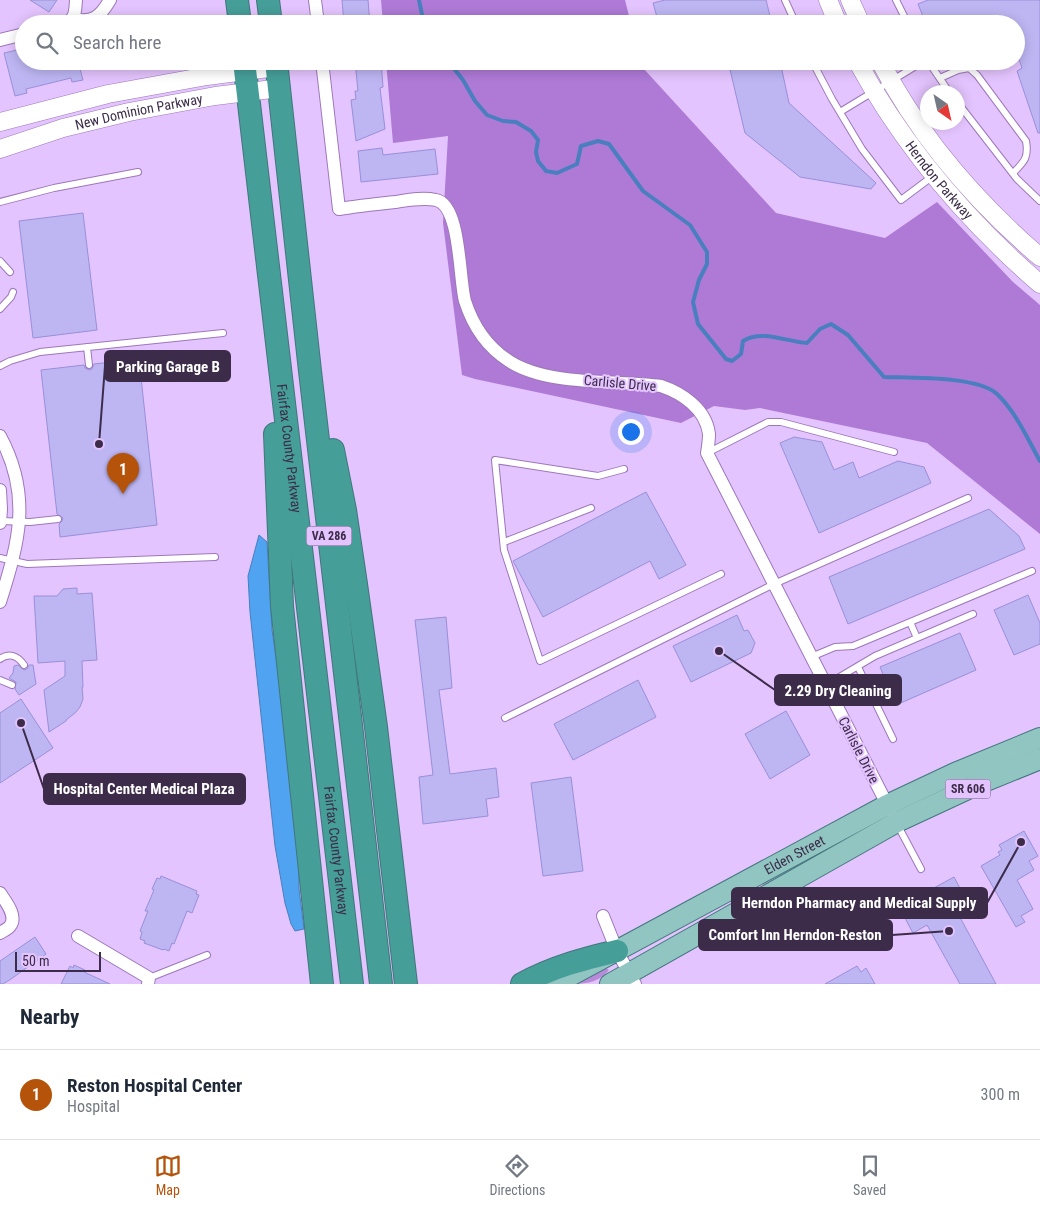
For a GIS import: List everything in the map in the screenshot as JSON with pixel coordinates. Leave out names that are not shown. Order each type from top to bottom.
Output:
[{"type":"highway","points":[[237,0],[239,15]]},
{"type":"highway","points":[[268,0],[270,15]]},
{"type":"highway","points":[[262,76],[295,341],[297,352],[310,371]]},
{"type":"highway","name":"Fairfax County Parkway","points":[[262,76],[299,264],[381,984]]},
{"type":"highway","name":"Fairfax County Parkway","points":[[262,76],[269,265],[352,984]]},
{"type":"highway","points":[[299,264],[345,510],[356,584],[376,727],[406,984]]},
{"type":"highway","points":[[269,265],[282,606],[322,984]]},
{"type":"highway","points":[[522,984],[545,972],[572,962],[617,951]]},
{"type":"main road","points":[[828,0],[834,15]]},
{"type":"main road","points":[[850,0],[857,15]]},
{"type":"main road","name":"Herndon Parkway","points":[[862,70],[874,92],[911,148],[934,176],[974,223],[1040,284]]},
{"type":"main road","name":"Herndon Parkway","points":[[885,70],[916,119],[952,168],[999,220],[1040,257]]},
{"type":"main road","name":"New Dominion Parkway","points":[[0,122],[108,94],[207,76],[262,76]]},
{"type":"main road","name":"New Dominion Parkway","points":[[0,149],[63,128],[262,76]]},
{"type":"main road","name":"Elden Street","points":[[556,984],[887,805],[955,772],[1040,738]]},
{"type":"main road","name":"Elden Street","points":[[610,984],[632,979],[897,822],[981,783],[1040,759]]},
{"type":"street","points":[[73,15],[76,12],[76,0]]},
{"type":"street","points":[[99,15],[102,14],[110,0]]},
{"type":"street","points":[[315,0],[317,15]]},
{"type":"street","points":[[0,40],[15,36]]},
{"type":"street","name":"Carlisle Drive","points":[[323,70],[338,209],[422,198],[439,200],[449,209],[454,224],[465,299],[480,334],[508,361],[524,369],[544,375],[648,384],[669,389],[687,400],[701,414],[709,435],[708,453],[897,822]]},
{"type":"street","points":[[0,436],[13,464],[17,483],[20,522],[13,561],[0,602]]},
{"type":"street","points":[[0,490],[0,522]]},
{"type":"street","points":[[0,893],[12,912],[12,920],[10,926],[0,933]]},
{"type":"street","points":[[603,916],[617,951],[632,979]]},
{"type":"street","points":[[78,936],[148,981]]},
{"type":"lane","points":[[785,0],[792,15]]},
{"type":"lane","points":[[896,0],[904,15]]},
{"type":"lane","points":[[817,70],[862,149],[901,200],[934,176]]},
{"type":"lane","points":[[840,112],[908,70]]},
{"type":"lane","points":[[934,70],[944,85]]},
{"type":"lane","points":[[940,78],[958,70]]},
{"type":"lane","points":[[971,70],[1026,141],[1028,150],[1024,162],[1013,173]]},
{"type":"lane","points":[[965,112],[1013,173],[1040,201]]},
{"type":"lane","points":[[0,202],[54,188],[138,172]]},
{"type":"lane","points":[[0,261],[10,272]]},
{"type":"lane","points":[[0,309],[11,298],[13,292]]},
{"type":"lane","points":[[0,366],[40,352],[223,333]]},
{"type":"lane","points":[[87,348],[89,365]]},
{"type":"lane","points":[[708,453],[768,422],[781,422],[894,452]]},
{"type":"lane","points":[[624,469],[598,476],[495,460],[504,550],[540,661],[720,574]]},
{"type":"lane","points":[[505,718],[774,584],[968,498]]},
{"type":"lane","points":[[504,542],[591,508]]},
{"type":"lane","points":[[0,522],[58,518]]},
{"type":"lane","points":[[0,558],[26,564],[52,564],[216,557]]},
{"type":"lane","points":[[811,657],[835,647],[853,646],[1032,571]]},
{"type":"lane","points":[[826,684],[875,656],[974,614]]},
{"type":"lane","points":[[910,622],[917,638]]},
{"type":"lane","points":[[1,657],[18,657],[24,665]]},
{"type":"lane","points":[[858,667],[893,739]]},
{"type":"lane","points":[[0,680],[12,685]]},
{"type":"lane","points":[[897,822],[921,869]]},
{"type":"lane","points":[[148,981],[206,955]]},
{"type":"shaded area","points":[[381,0],[625,0],[629,15],[382,15]]},
{"type":"shaded area","points":[[387,70],[645,70],[776,213],[885,238],[937,202],[1013,282],[1040,305],[1040,534],[927,443],[760,408],[745,410],[714,406],[681,423],[462,375],[443,223],[448,136],[393,143]]},
{"type":"shaded area","points":[[606,968],[609,970],[598,979],[574,984]]},
{"type":"water","points":[[259,535],[267,542],[272,630],[283,702],[299,858],[299,889],[304,929],[295,931],[285,903],[275,846],[250,612],[248,576]]},
{"type":"building","points":[[30,0],[57,0],[49,12]]},
{"type":"building","points":[[342,0],[368,0],[369,15],[343,15]]},
{"type":"building","points":[[665,0],[766,0],[770,15],[656,15],[653,3]]},
{"type":"building","points":[[928,0],[1040,0],[1040,133],[1038,133],[1017,71],[1025,70],[1025,15],[922,15],[918,4]]},
{"type":"building","points":[[15,50],[15,70],[80,70],[83,80],[72,82],[71,78],[26,89],[27,93],[15,96],[4,53]]},
{"type":"building","points":[[356,70],[382,70],[383,87],[380,88],[385,129],[356,141],[351,100],[356,99],[355,91],[358,91]]},
{"type":"building","points":[[730,70],[782,70],[789,103],[876,183],[871,189],[800,177],[745,133]]},
{"type":"building","points":[[382,148],[383,155],[435,149],[438,174],[361,182],[358,151]]},
{"type":"building","points":[[83,213],[97,330],[33,338],[19,221]]},
{"type":"building","points":[[139,359],[157,525],[60,537],[59,524],[63,518],[57,514],[41,370],[84,365],[89,370],[92,369],[94,364]]},
{"type":"building","points":[[794,437],[822,442],[834,470],[853,462],[859,478],[898,461],[924,467],[931,483],[819,533],[780,443]]},
{"type":"building","points":[[646,492],[686,565],[659,579],[650,561],[543,617],[513,561]]},
{"type":"building","points":[[989,509],[1019,536],[1025,549],[848,624],[829,577]]},
{"type":"building","points":[[77,588],[77,594],[92,593],[97,660],[82,661],[83,699],[80,707],[66,721],[49,732],[44,690],[65,676],[65,661],[38,663],[34,596],[57,596],[63,589]]},
{"type":"building","points":[[1028,595],[1040,623],[1040,644],[1014,655],[994,610]]},
{"type":"building","points":[[737,615],[744,631],[748,630],[755,643],[751,653],[691,682],[673,646]]},
{"type":"building","points":[[446,617],[452,688],[439,690],[450,774],[496,768],[499,797],[486,799],[488,816],[423,824],[419,777],[433,775],[415,620]]},
{"type":"building","points":[[960,633],[976,670],[896,705],[880,667]]},
{"type":"building","points":[[18,665],[24,670],[29,665],[33,665],[36,684],[19,695],[15,689],[16,682],[9,678],[13,673],[14,666]]},
{"type":"building","points":[[638,680],[656,717],[573,760],[554,724]]},
{"type":"building","points":[[21,699],[53,748],[0,783],[0,713]]},
{"type":"building","points":[[786,711],[810,755],[770,779],[745,734]]},
{"type":"building","points":[[571,777],[583,871],[543,876],[531,783]]},
{"type":"building","points":[[1024,831],[1038,856],[1029,861],[1034,870],[1017,880],[1033,909],[1021,916],[1025,922],[1016,927],[981,866],[1000,855],[998,852],[1002,850],[999,845]]},
{"type":"building","points":[[161,876],[197,891],[196,894],[199,895],[192,913],[187,911],[174,944],[172,943],[169,951],[144,943],[145,941],[140,939],[142,932],[140,931],[148,911],[145,911],[154,890],[152,889],[157,878],[160,879]]},
{"type":"building","points":[[954,877],[968,903],[956,910],[996,984],[960,984],[927,925],[913,933],[899,907]]},
{"type":"building","points":[[35,937],[46,954],[11,979],[0,984],[0,961]]},
{"type":"building","points":[[74,965],[85,970],[84,972],[110,984],[61,984],[70,966],[73,968]]},
{"type":"building","points":[[857,966],[861,972],[866,968],[875,984],[825,984]]},
{"type":"waterway","points":[[419,0],[422,15]]},
{"type":"waterway","points":[[455,70],[475,101],[487,115],[503,121],[516,122],[531,131],[538,140],[536,152],[538,161],[546,171],[557,173],[577,164],[581,146],[598,141],[609,144],[643,191],[690,225],[707,252],[707,264],[699,280],[693,302],[698,324],[726,359],[732,361],[741,354],[743,341],[750,338],[766,336],[807,343],[820,329],[831,324],[848,335],[884,377],[944,379],[988,388],[1004,401],[1016,417],[1040,461]]},
{"type":"place","name":"Parking Garage B","points":[[99,444]]},
{"type":"place","name":"Reston Hospital Center","points":[[123,494]]},
{"type":"place","name":"2.29 Dry Cleaning","points":[[719,651]]},
{"type":"place","name":"Hospital Center Medical Plaza","points":[[21,723]]},
{"type":"place","name":"Herndon Pharmacy and Medical Supply","points":[[1021,842]]},
{"type":"place","name":"Comfort Inn Herndon-Reston","points":[[949,931]]}]
